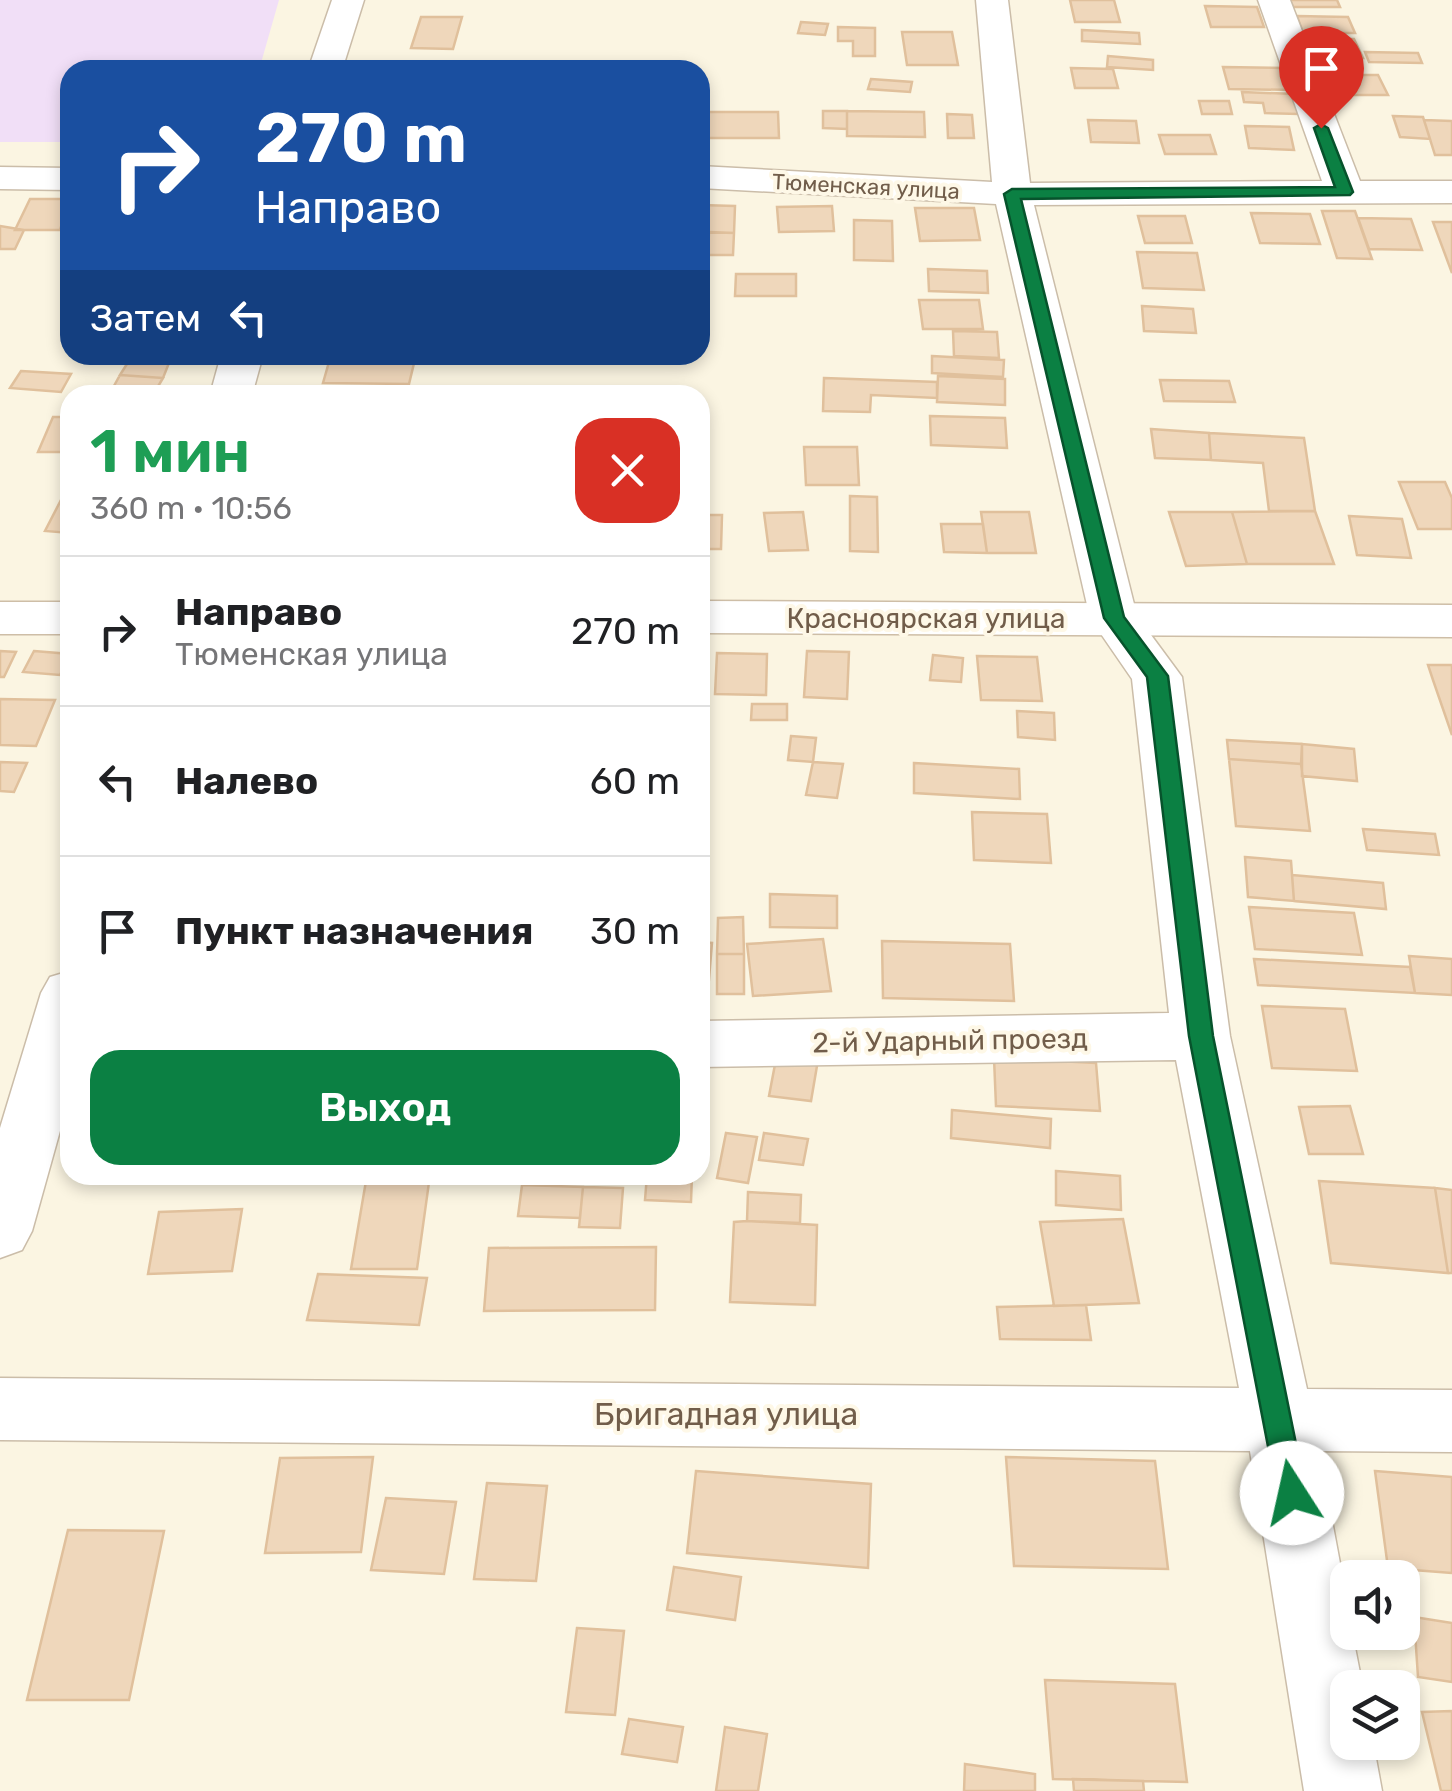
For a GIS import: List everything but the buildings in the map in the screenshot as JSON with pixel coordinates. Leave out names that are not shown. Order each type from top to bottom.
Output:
[{"type":"street","points":[[328,60],[348,0]]},
{"type":"street","points":[[992,0],[1012,194],[1114,618],[1157,676],[1201,1036],[1279,1418],[1343,1791]]},
{"type":"street","points":[[1274,0],[1345,192]]},
{"type":"street","points":[[0,178],[60,179]]},
{"type":"street","name":"Тюменская улица","points":[[710,178],[1012,194],[1452,192]]},
{"type":"street","name":"Красноярская улица","points":[[710,617],[1452,622]]},
{"type":"street","points":[[0,618],[60,618]]},
{"type":"street","name":"2-й Ударный проезд","points":[[710,1044],[1201,1036]]},
{"type":"street","points":[[0,1230],[60,1060]]},
{"type":"street","name":"Бригадная улица","points":[[0,1409],[1452,1421]]},
{"type":"shaded area","points":[[0,0],[279,0],[262,60],[60,60],[60,142],[0,142]]},
{"type":"route","points":[[1292,1493],[1201,1036],[1157,676],[1114,618],[1012,194],[1345,192],[1321,128]]}]
